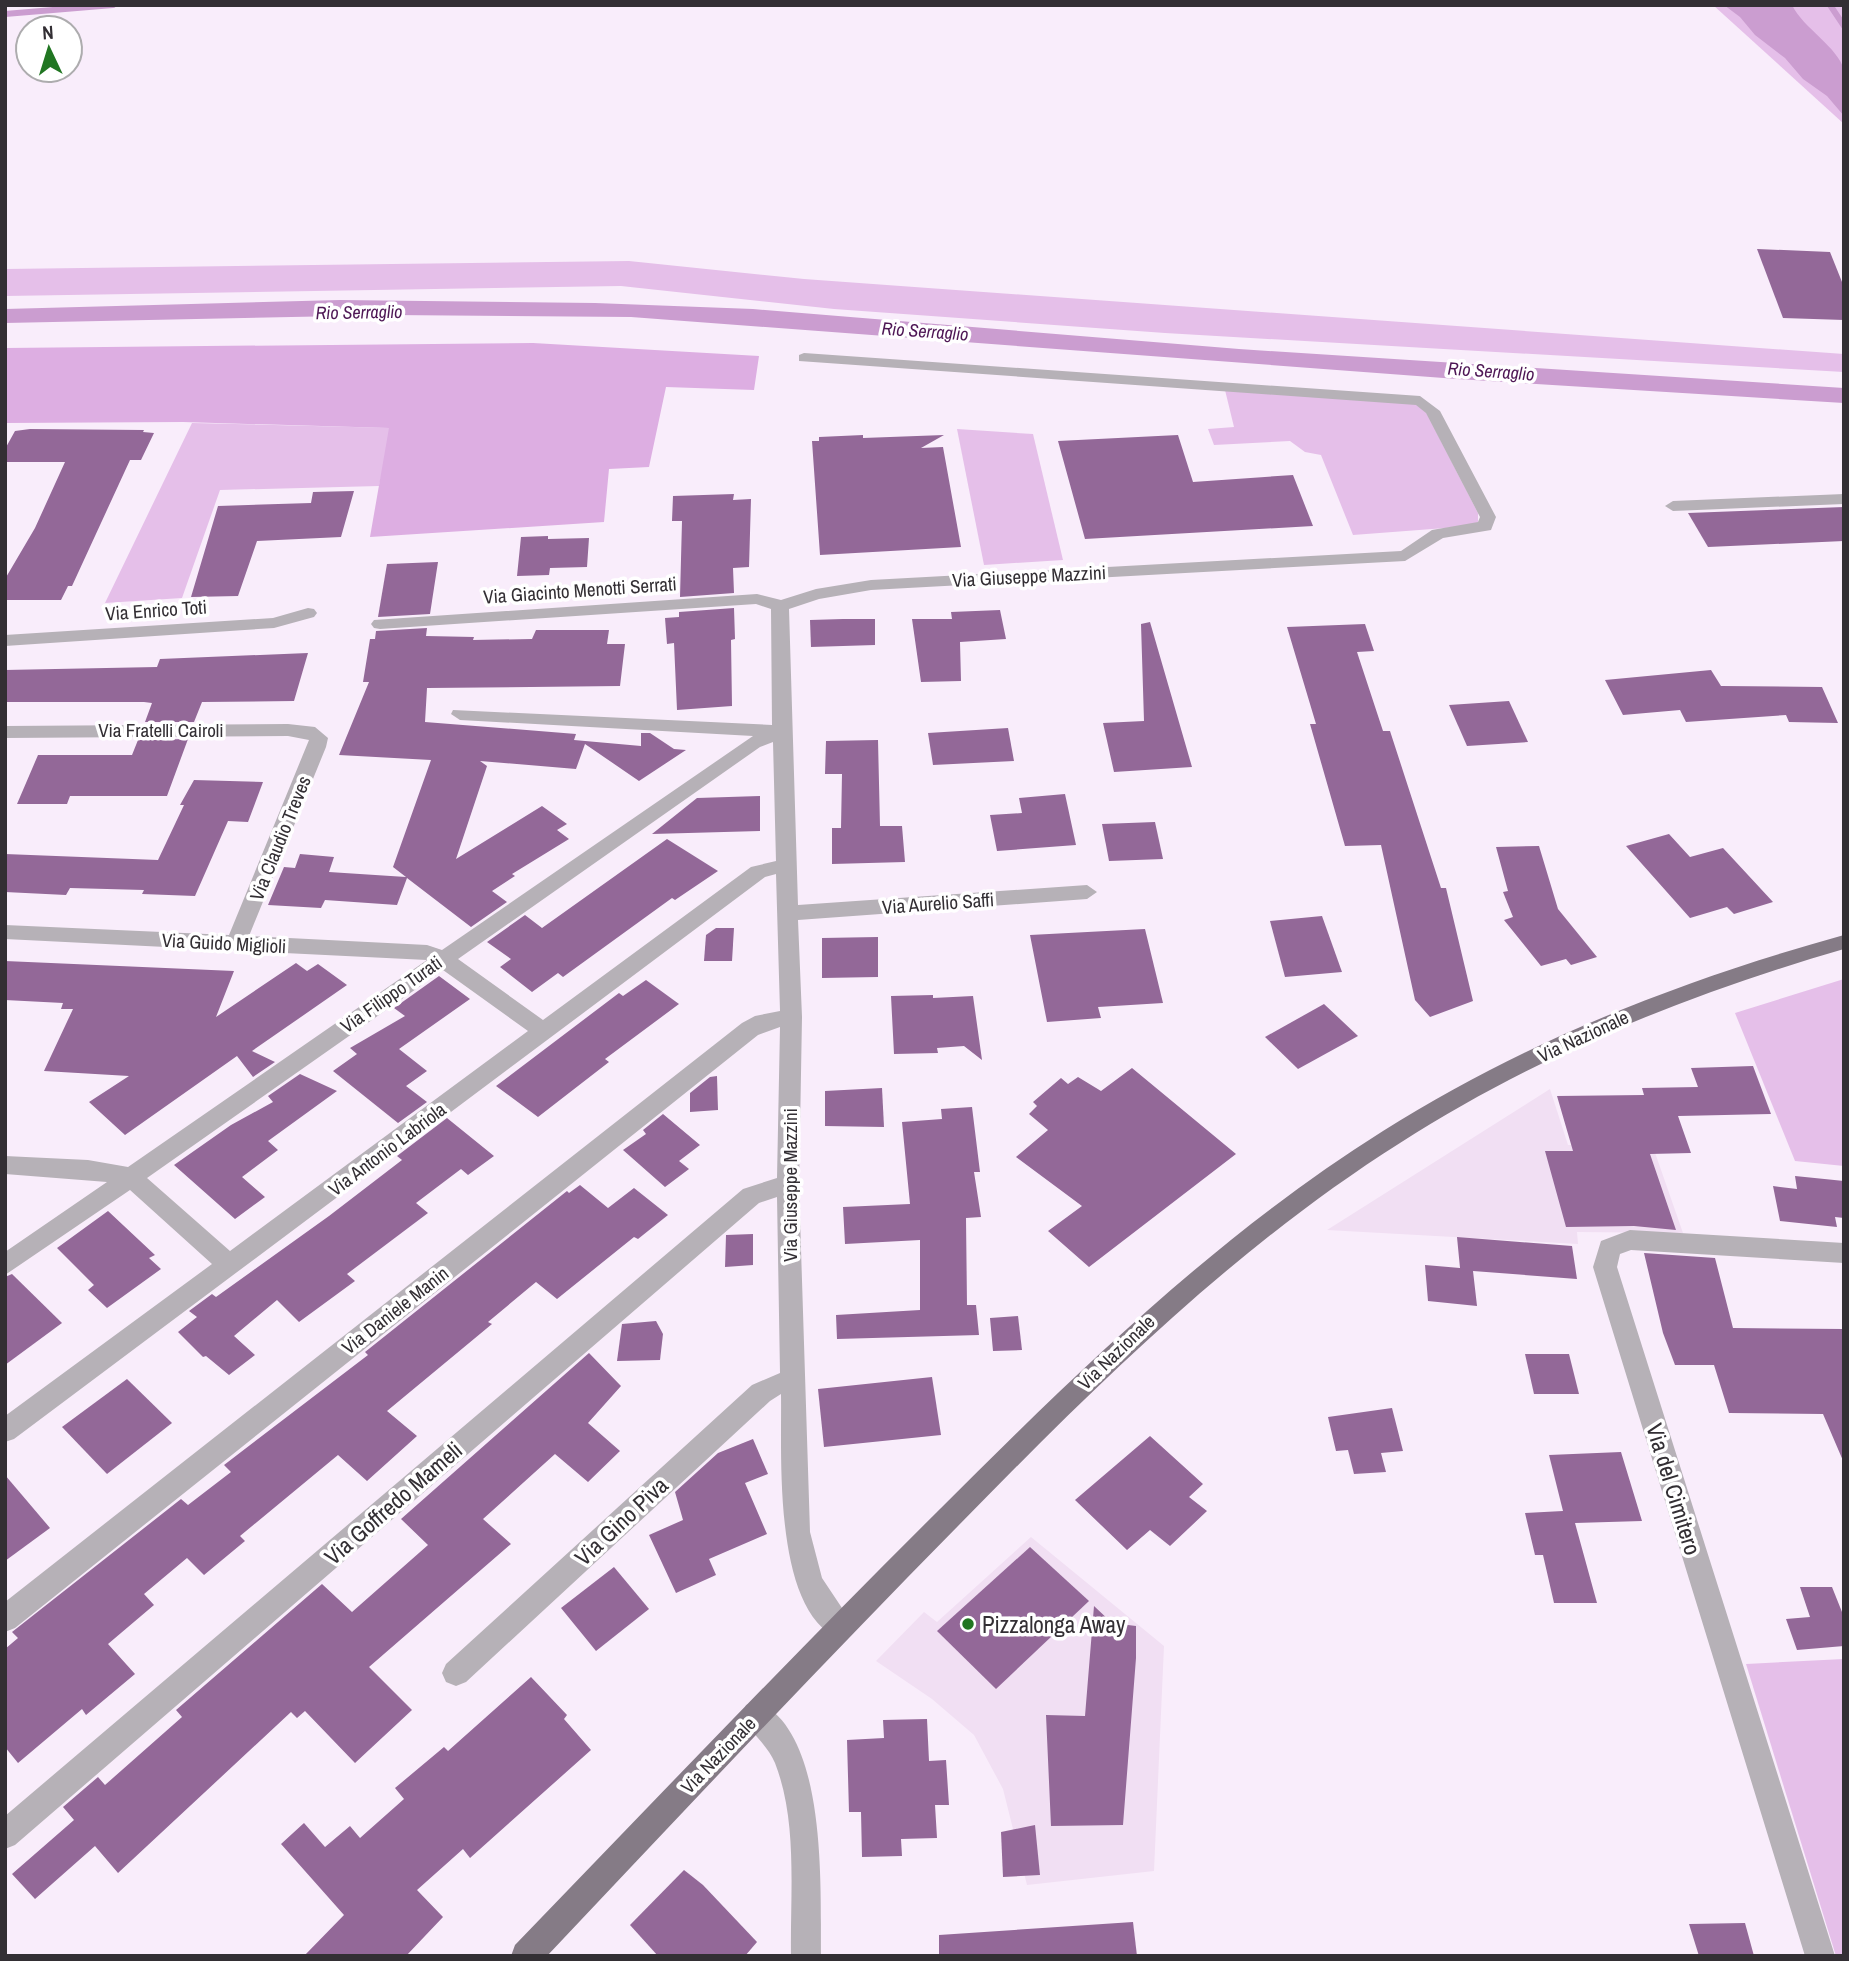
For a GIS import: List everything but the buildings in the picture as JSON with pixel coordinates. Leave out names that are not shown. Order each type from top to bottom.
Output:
[{"type":"main road","name":"Via Nazionale","points":[[526,1956],[840,1626],[1122,1344],[1247,1237],[1338,1171],[1437,1111],[1575,1038],[1706,986],[1844,942]]},
{"type":"street","name":"Via Giuseppe Mazzini","points":[[804,358],[1420,401],[1432,411],[1488,517],[1485,526],[1438,534],[1405,556],[871,584],[816,594],[781,606],[778,615],[791,1017],[788,1186],[797,1532],[805,1574],[817,1600],[840,1626]]},
{"type":"street","points":[[1673,506],[1844,499]]},
{"type":"street","name":"Via Giacinto Menotti Serrati","points":[[380,624],[757,599],[781,606]]},
{"type":"street","name":"Via Enrico Toti","points":[[5,641],[274,623],[308,613]]},
{"type":"street","points":[[460,714],[781,731]]},
{"type":"street","name":"Via Fratelli Cairoli","points":[[5,732],[288,730],[315,734]]},
{"type":"street","name":"Via Filippo Turati","points":[[5,1265],[441,958],[753,743],[781,731]]},
{"type":"street","name":"Via Claudio Treves","points":[[236,943],[317,747],[319,738],[315,734]]},
{"type":"street","name":"Via Antonio Labriola","points":[[5,1431],[758,872],[786,865]]},
{"type":"street","name":"Via Aurelio Saffi","points":[[788,913],[1087,892]]},
{"type":"street","name":"Via Guido Miglioli","points":[[5,932],[427,952],[441,958]]},
{"type":"street","points":[[441,958],[544,1032]]},
{"type":"street","name":"Via Daniele Manin","points":[[5,1619],[750,1029],[763,1022],[791,1017]]},
{"type":"street","points":[[5,1165],[88,1169],[131,1177],[230,1266]]},
{"type":"street","name":"Via Goffredo Mameli","points":[[5,1835],[751,1196],[765,1189],[788,1186]]},
{"type":"street","name":"Via del Cimitero","points":[[1820,1956],[1605,1267],[1609,1248],[1630,1240],[1844,1253]]},
{"type":"street","name":"Via Gino Piva","points":[[456,1673],[761,1393],[774,1385],[792,1381]]},
{"type":"street","points":[[756,1715],[775,1732],[797,1788],[801,1812],[806,1956]]},
{"type":"shaded area","points":[[1713,5],[1844,5],[1844,124]]},
{"type":"shaded area","points":[[629,261],[804,279],[1844,354],[1844,372],[1165,333],[834,309],[621,286],[5,296],[5,269]]},
{"type":"shaded area","points":[[533,343],[759,356],[754,390],[666,387],[649,467],[609,469],[604,522],[370,537],[389,428],[183,422],[5,423],[5,348]]},
{"type":"shaded area","points":[[1225,390],[1415,404],[1425,410],[1478,513],[1478,522],[1472,526],[1353,535],[1321,455],[1305,452],[1290,441],[1214,445],[1208,429],[1234,427]]},
{"type":"shaded area","points":[[192,423],[392,428],[379,486],[220,490],[182,598],[105,603]]},
{"type":"shaded area","points":[[957,429],[1033,434],[1063,560],[984,565]]},
{"type":"shaded area","points":[[1844,979],[1844,1166],[1795,1161],[1735,1013]]},
{"type":"shaded area","points":[[1550,1089],[1568,1145],[1652,1144],[1683,1233],[1577,1232],[1578,1244],[1327,1230]]},
{"type":"shaded area","points":[[1031,1537],[1164,1646],[1154,1871],[1027,1885],[1003,1789],[974,1735],[932,1699],[876,1661],[924,1612],[937,1622]]},
{"type":"shaded area","points":[[1844,1659],[1844,1956],[1836,1956],[1746,1664]]},
{"type":"water","points":[[1724,5],[1792,5],[1804,22],[1835,53],[1844,70],[1844,116],[1827,96],[1803,79],[1785,58],[1755,35],[1740,17]]},
{"type":"water","name":"Rio Serraglio","points":[[340,300],[595,303],[753,309],[1239,349],[1844,388],[1844,403],[1457,379],[631,317],[391,315],[5,323],[5,309]]},
{"type":"waterway","points":[[5,14],[113,5]]},
{"type":"waterway","points":[[1830,5],[1844,26]]},
{"type":"place","name":"Pizzalonga Away","points":[[968,1624]]}]
